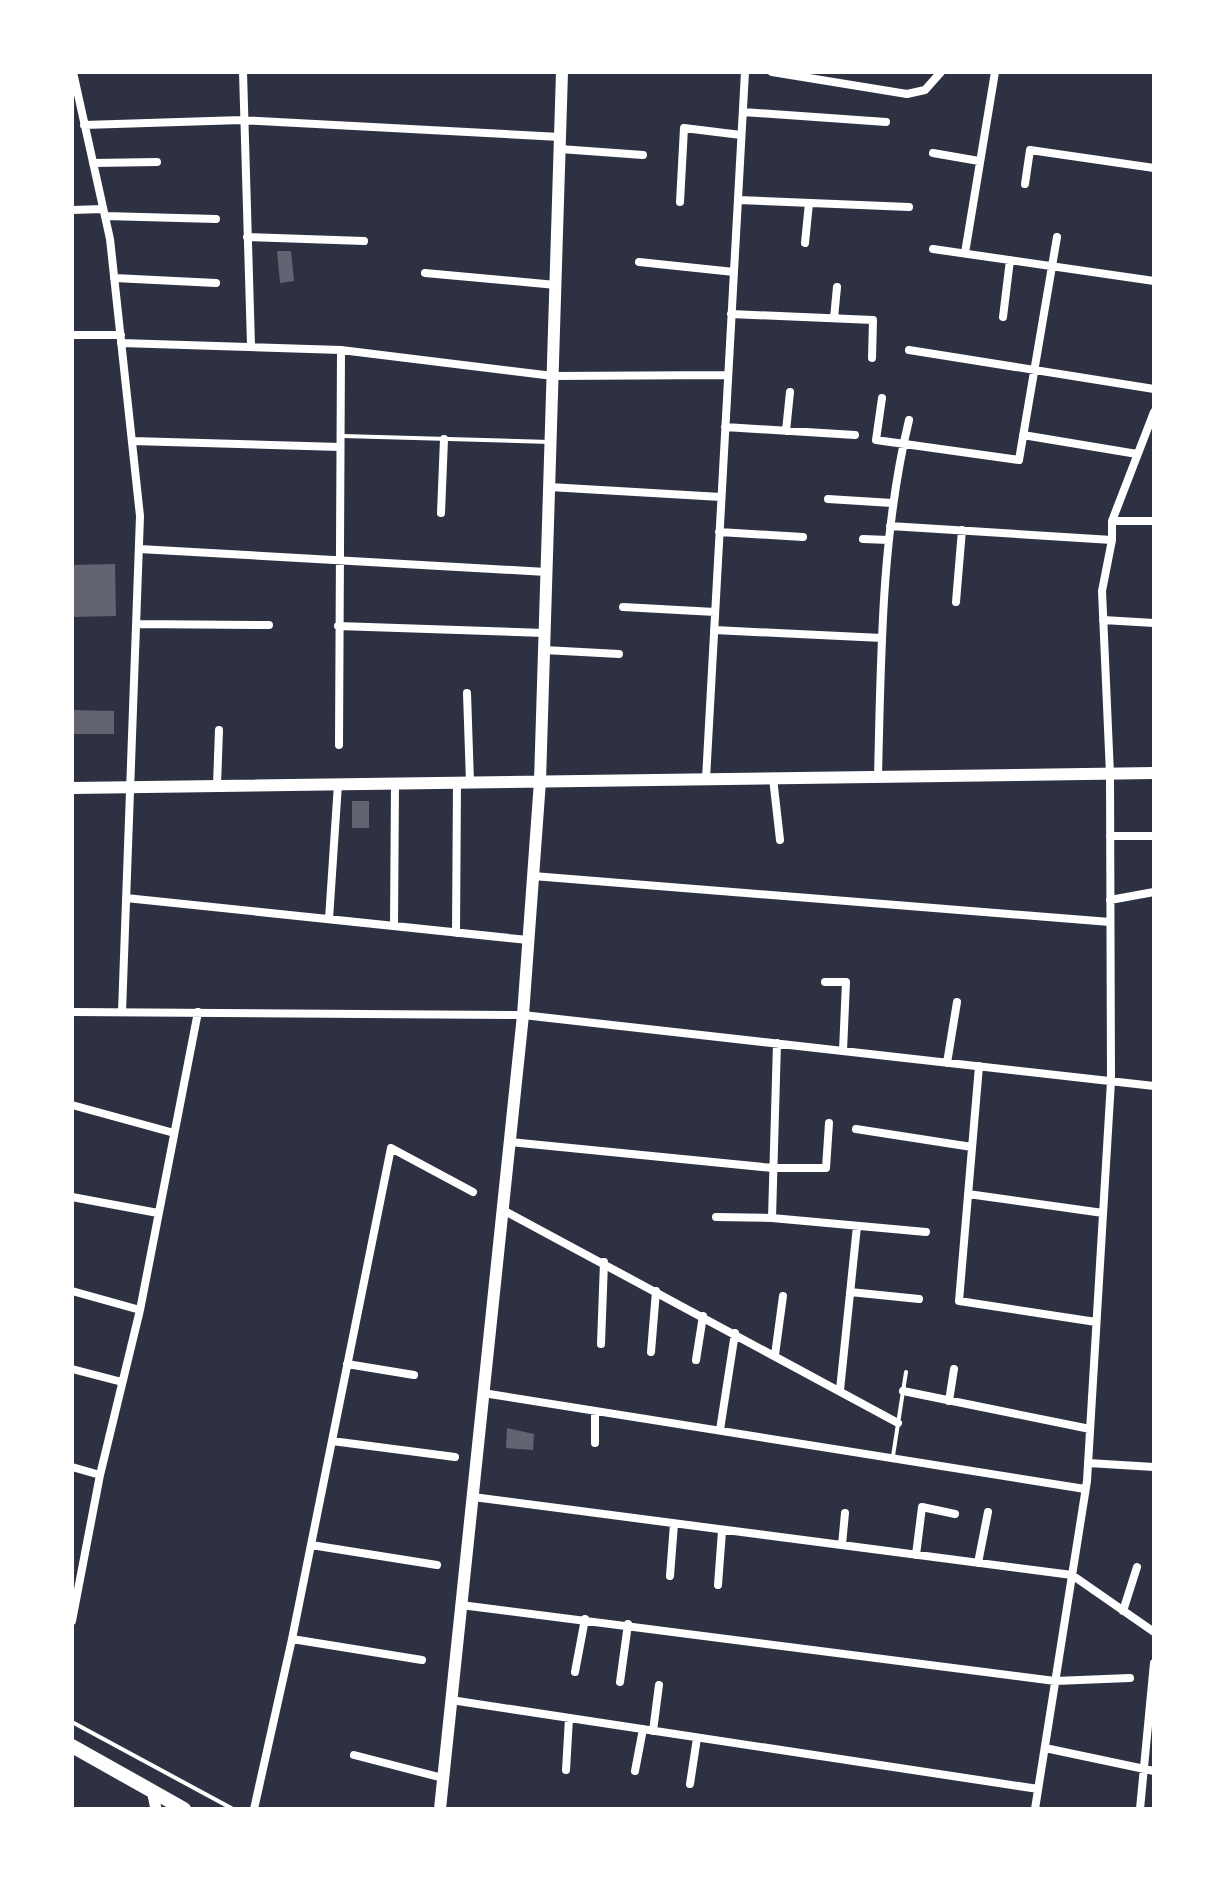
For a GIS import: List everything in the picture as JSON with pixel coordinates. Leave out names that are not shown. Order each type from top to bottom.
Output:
[{"type":"main road","points":[[440,1809],[523,1015],[540,781],[562,72]]},
{"type":"main road","points":[[72,788],[1154,773]]},
{"type":"main road","points":[[72,1746],[184,1809]]},
{"type":"street","points":[[73,72],[104,213],[114,278],[140,516],[122,1012]]},
{"type":"street","points":[[243,72],[242,120],[251,345]]},
{"type":"street","points":[[706,779],[745,72]]},
{"type":"street","points":[[772,72],[907,94],[925,90],[941,72]]},
{"type":"street","points":[[965,253],[995,72]]},
{"type":"street","points":[[743,112],[886,122]]},
{"type":"street","points":[[84,125],[242,120],[560,143],[643,155]]},
{"type":"street","points":[[680,202],[684,128],[741,135]]},
{"type":"street","points":[[1025,184],[1030,150],[1154,168]]},
{"type":"street","points":[[933,153],[979,161]]},
{"type":"street","points":[[93,163],[157,162]]},
{"type":"street","points":[[738,200],[909,207]]},
{"type":"street","points":[[805,243],[809,203]]},
{"type":"street","points":[[72,210],[216,219]]},
{"type":"street","points":[[247,237],[364,241]]},
{"type":"street","points":[[882,398],[876,440],[1019,460],[1057,237]]},
{"type":"street","points":[[933,249],[1154,281]]},
{"type":"street","points":[[1003,317],[1010,260]]},
{"type":"street","points":[[639,262],[734,272]]},
{"type":"street","points":[[425,273],[556,285]]},
{"type":"street","points":[[114,278],[216,283]]},
{"type":"street","points":[[834,318],[837,287]]},
{"type":"street","points":[[731,314],[873,320],[872,358]]},
{"type":"street","points":[[72,335],[341,350],[553,376],[728,375]]},
{"type":"street","points":[[339,745],[341,350]]},
{"type":"street","points":[[909,350],[1154,389]]},
{"type":"street","points":[[786,431],[790,392]]},
{"type":"street","points":[[1035,1809],[1088,1463],[1111,1081],[1110,774],[1102,591],[1112,540],[1112,521],[1153,414]]},
{"type":"street","points":[[878,777],[882,638],[890,526],[909,420]]},
{"type":"street","points":[[725,427],[855,435]]},
{"type":"street","points":[[1023,435],[1137,454]]},
{"type":"street","points":[[441,513],[444,439]]},
{"type":"street","points":[[132,441],[340,447]]},
{"type":"street","points":[[549,487],[721,497]]},
{"type":"street","points":[[828,499],[892,503]]},
{"type":"street","points":[[1112,521],[1154,521]]},
{"type":"street","points":[[890,526],[1112,540]]},
{"type":"street","points":[[956,602],[962,530]]},
{"type":"street","points":[[719,532],[803,537]]},
{"type":"street","points":[[863,539],[889,540]]},
{"type":"street","points":[[139,549],[546,572]]},
{"type":"street","points":[[623,607],[715,612]]},
{"type":"street","points":[[1103,620],[1154,623]]},
{"type":"street","points":[[136,624],[269,625]]},
{"type":"street","points":[[338,626],[544,633]]},
{"type":"street","points":[[714,630],[882,638]]},
{"type":"street","points":[[544,650],[619,654]]},
{"type":"street","points":[[456,933],[467,693]]},
{"type":"street","points":[[217,785],[219,730]]},
{"type":"street","points":[[773,778],[780,840]]},
{"type":"street","points":[[394,926],[395,783]]},
{"type":"street","points":[[329,919],[338,784]]},
{"type":"street","points":[[1110,836],[1154,836]]},
{"type":"street","points":[[533,876],[1110,922]]},
{"type":"street","points":[[1110,900],[1154,892]]},
{"type":"street","points":[[126,898],[528,940]]},
{"type":"street","points":[[825,982],[846,982],[843,1051]]},
{"type":"street","points":[[947,1063],[957,1002]]},
{"type":"street","points":[[72,1012],[523,1015],[1154,1086]]},
{"type":"street","points":[[72,1621],[100,1475],[140,1310],[198,1012]]},
{"type":"street","points":[[772,1218],[777,1043]]},
{"type":"street","points":[[979,1066],[959,1301],[1096,1322]]},
{"type":"street","points":[[72,1105],[174,1133]]},
{"type":"street","points":[[510,1142],[773,1168],[826,1168],[829,1123]]},
{"type":"street","points":[[856,1129],[972,1147]]},
{"type":"street","points":[[254,1809],[292,1639],[391,1148],[473,1192]]},
{"type":"street","points":[[968,1194],[1103,1213]]},
{"type":"street","points":[[72,1197],[158,1213]]},
{"type":"street","points":[[503,1210],[898,1423]]},
{"type":"street","points":[[716,1217],[772,1218],[926,1232]]},
{"type":"street","points":[[840,1390],[857,1226]]},
{"type":"street","points":[[601,1344],[604,1262]]},
{"type":"street","points":[[72,1291],[140,1310]]},
{"type":"street","points":[[651,1352],[656,1291]]},
{"type":"street","points":[[850,1292],[919,1299]]},
{"type":"street","points":[[775,1355],[783,1296]]},
{"type":"street","points":[[696,1360],[703,1316]]},
{"type":"street","points":[[720,1430],[735,1333]]},
{"type":"street","points":[[347,1364],[414,1375]]},
{"type":"street","points":[[72,1369],[122,1382]]},
{"type":"street","points":[[949,1401],[954,1369]]},
{"type":"street","points":[[903,1391],[1090,1429]]},
{"type":"street","points":[[483,1393],[1085,1489]]},
{"type":"street","points":[[595,1411],[595,1443]]},
{"type":"street","points":[[332,1441],[455,1457]]},
{"type":"street","points":[[1088,1463],[1154,1467]]},
{"type":"street","points":[[72,1467],[100,1475]]},
{"type":"street","points":[[473,1497],[1072,1575],[1154,1632]]},
{"type":"street","points":[[916,1555],[922,1507],[955,1514]]},
{"type":"street","points":[[978,1563],[988,1512]]},
{"type":"street","points":[[842,1545],[845,1513]]},
{"type":"street","points":[[670,1576],[674,1524]]},
{"type":"street","points":[[718,1585],[722,1531]]},
{"type":"street","points":[[311,1545],[437,1565]]},
{"type":"street","points":[[1123,1611],[1137,1567]]},
{"type":"street","points":[[461,1605],[1055,1681],[1130,1678]]},
{"type":"street","points":[[575,1672],[585,1619]]},
{"type":"street","points":[[620,1682],[628,1624]]},
{"type":"street","points":[[292,1639],[422,1660]]},
{"type":"street","points":[[1140,1809],[1149,1770],[1154,1663]]},
{"type":"street","points":[[635,1771],[659,1685]]},
{"type":"street","points":[[451,1700],[1038,1789]]},
{"type":"street","points":[[566,1770],[569,1718]]},
{"type":"street","points":[[690,1784],[697,1738]]},
{"type":"street","points":[[1045,1748],[1149,1770]]},
{"type":"street","points":[[354,1755],[443,1778]]},
{"type":"street","points":[[152,1790],[156,1809]]},
{"type":"lane","points":[[341,436],[550,442]]},
{"type":"lane","points":[[892,1458],[906,1372]]},
{"type":"lane","points":[[72,1722],[233,1809]]},
{"type":"building","points":[[277,251],[291,251],[294,281],[280,283]]},
{"type":"building","points":[[115,564],[116,616],[72,617],[72,565]]},
{"type":"building","points":[[72,710],[114,711],[114,734],[72,734]]},
{"type":"building","points":[[352,801],[369,801],[369,828],[352,828]]},
{"type":"building","points":[[507,1428],[534,1434],[533,1450],[506,1448]]}]
